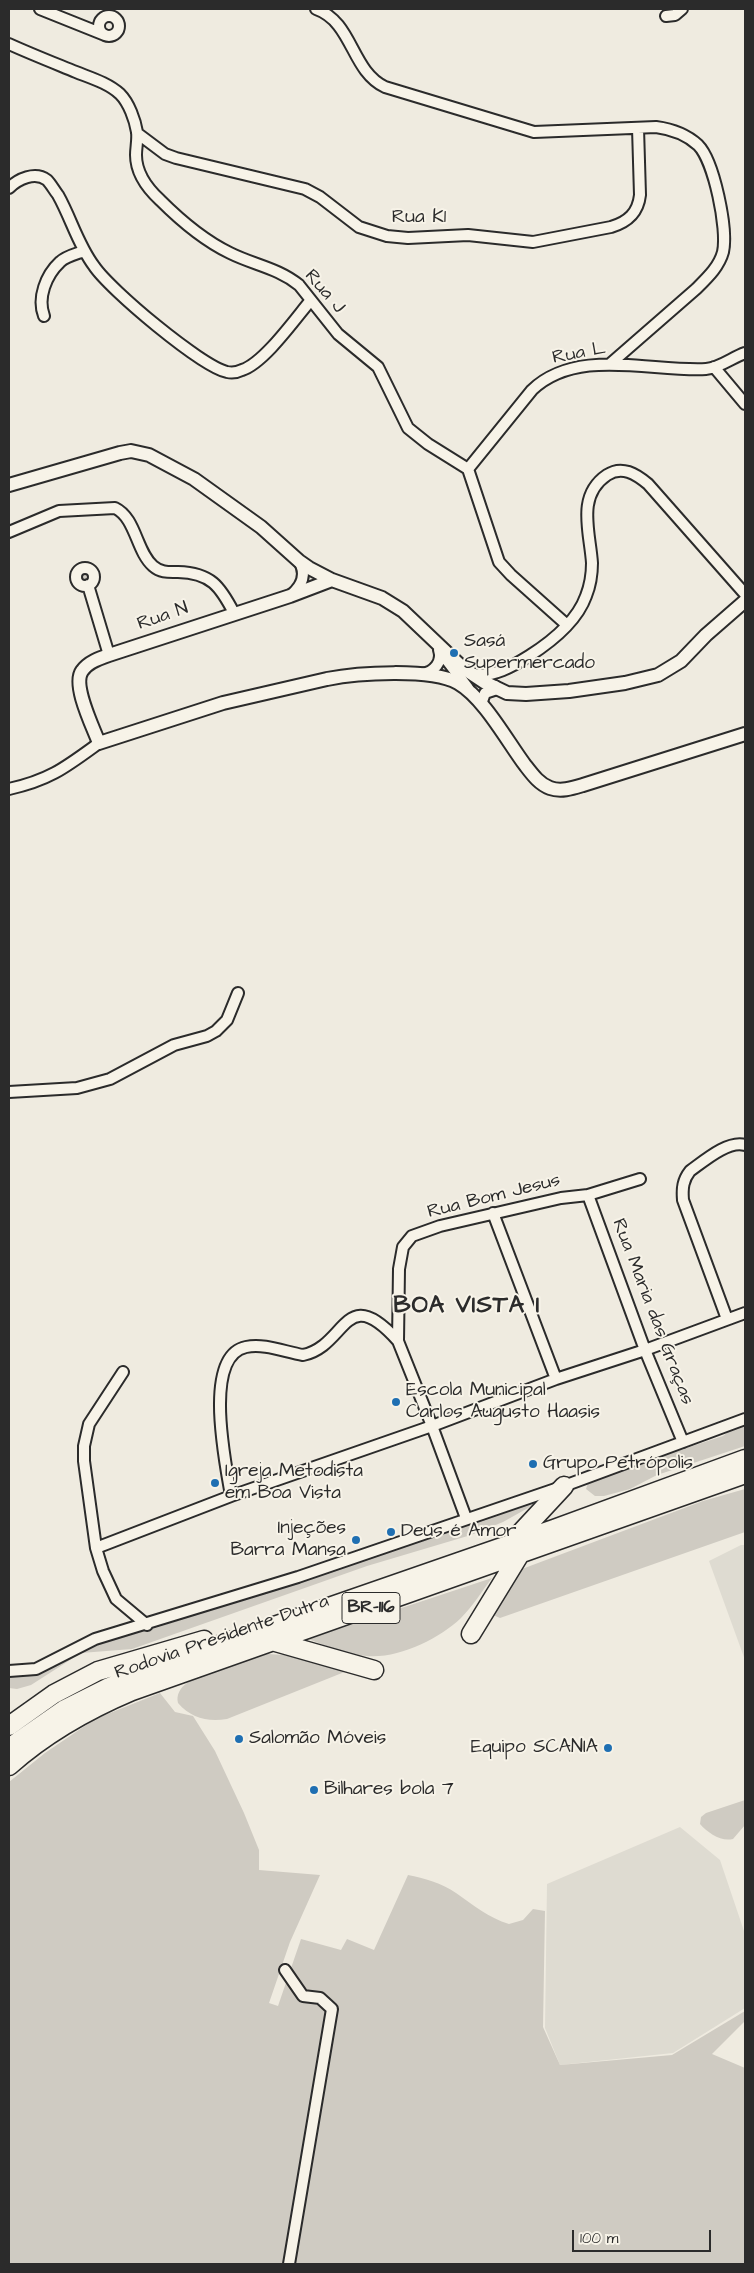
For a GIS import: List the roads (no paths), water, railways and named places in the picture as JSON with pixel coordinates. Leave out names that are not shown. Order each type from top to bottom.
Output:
[{"type":"highway","name":"Rodovia Presidente Dutra","points":[[9,1766],[47,1735],[109,1701],[515,1549],[745,1459]]},
{"type":"highway","name":"Rodovia Presidente Dutra","points":[[9,1748],[65,1709],[107,1688],[208,1649],[349,1600],[515,1549],[745,1474]]},
{"type":"highway","points":[[707,1487],[745,1484]]},
{"type":"highway","points":[[471,1634],[515,1549],[564,1486]]},
{"type":"highway","points":[[9,1726],[54,1694],[98,1671],[137,1658],[349,1600]]},
{"type":"highway","points":[[272,1641],[374,1670]]},
{"type":"street","points":[[40,9],[105,35]]},
{"type":"street","points":[[316,9],[324,12],[336,21],[371,79],[385,87],[534,132],[668,128],[680,133],[699,146],[706,156],[720,211],[723,251],[718,263],[707,278],[610,364]]},
{"type":"street","points":[[666,16],[675,15],[682,9]]},
{"type":"street","name":"Rua J","points":[[9,44],[99,81],[115,90],[128,105],[137,133],[136,155],[138,171],[146,185],[161,201],[221,248],[246,260],[284,274],[299,285],[346,342],[378,367],[408,428],[428,444],[468,469]]},
{"type":"street","name":"Rua K1","points":[[137,133],[165,154],[176,158],[312,192],[359,226],[376,234],[408,238],[468,235],[532,242],[612,227],[622,224],[632,216],[640,202],[638,128]]},
{"type":"street","points":[[9,188],[18,180],[28,177],[39,177],[47,180],[70,215],[84,251],[103,279],[121,297],[197,355],[227,372],[241,371],[258,361],[311,300]]},
{"type":"street","points":[[44,316],[40,303],[50,275],[60,262],[84,251]]},
{"type":"street","points":[[745,353],[710,368],[745,404]]},
{"type":"street","name":"Rua L","points":[[468,469],[540,383],[557,373],[610,364],[710,368]]},
{"type":"street","points":[[9,485],[130,451],[149,454],[194,479],[261,527],[299,562],[332,580],[365,591],[394,604],[412,618],[469,676],[477,699],[533,775],[546,786],[557,790],[584,785],[745,734]]},
{"type":"street","points":[[468,469],[500,562],[511,575],[567,625]]},
{"type":"street","points":[[9,789],[31,784],[55,774],[99,743],[223,703],[327,678],[340,676],[469,676],[497,672],[537,651],[567,625],[584,603],[591,575],[586,517],[588,501],[596,485],[608,474],[615,471],[629,471],[652,488],[745,594]]},
{"type":"street","points":[[9,532],[59,512],[115,508],[124,515],[144,554],[153,566],[165,572],[198,575],[208,578],[223,592],[234,613]]},
{"type":"street","points":[[290,596],[299,587],[302,578],[303,570],[299,562]]},
{"type":"street","name":"Rua N","points":[[99,743],[80,691],[79,676],[85,666],[109,655],[290,596],[332,580]]},
{"type":"street","points":[[88,585],[109,655]]},
{"type":"street","points":[[431,636],[439,650],[469,676],[495,688],[515,694],[569,691],[625,683],[658,675],[681,661],[706,635],[745,601]]},
{"type":"street","points":[[425,675],[437,665],[440,656],[439,650]]},
{"type":"street","points":[[495,688],[493,680],[497,672]]},
{"type":"street","points":[[425,675],[450,680],[477,699]]},
{"type":"street","points":[[477,699],[495,688]]},
{"type":"street","points":[[9,1092],[77,1088],[110,1079],[174,1045],[216,1032],[227,1020],[238,993]]},
{"type":"street","points":[[727,1319],[684,1200],[683,1184],[690,1171],[707,1160],[729,1147],[739,1144],[745,1145]]},
{"type":"street","name":"Rua Bom Jesus","points":[[466,1518],[398,1341],[399,1269],[401,1254],[407,1241],[412,1236],[440,1226],[561,1198],[588,1195],[640,1179]]},
{"type":"street","name":"Rua Maria das Graças","points":[[588,1195],[645,1350],[683,1442]]},
{"type":"street","points":[[493,1213],[556,1379]]},
{"type":"street","points":[[96,1548],[231,1496],[745,1313]]},
{"type":"street","points":[[231,1496],[223,1440],[220,1391],[226,1362],[237,1350],[254,1346],[303,1355],[326,1342],[345,1322],[356,1316],[371,1318],[398,1341]]},
{"type":"street","points":[[123,1372],[89,1424],[84,1446],[96,1548],[103,1571],[116,1599],[147,1625]]},
{"type":"street","points":[[9,1671],[36,1670],[78,1646],[114,1633],[147,1625],[298,1577],[564,1486],[745,1419]]},
{"type":"street","points":[[285,1970],[303,1996],[320,1998],[332,2009],[289,2264]]},
{"type":"place","name":"Sasá Supermercado","points":[[454,653]]},
{"type":"place","name":"Escola Municipal Carlos Augusto Haasis","points":[[396,1402]]},
{"type":"place","name":"Grupo Petrópolis","points":[[533,1464]]},
{"type":"place","name":"Igreja Metodista em Boa Vista","points":[[215,1483]]},
{"type":"place","name":"Deus é Amor","points":[[391,1532]]},
{"type":"place","name":"Injeções Barra Mansa","points":[[356,1540]]},
{"type":"place","name":"Salomão Móveis","points":[[239,1739]]},
{"type":"place","name":"Equipo SCANIA","points":[[608,1748]]},
{"type":"place","name":"Bilhares bola 7","points":[[314,1790]]},
{"type":"district","name":"BOA VISTA I","points":[[467,1307]]}]
